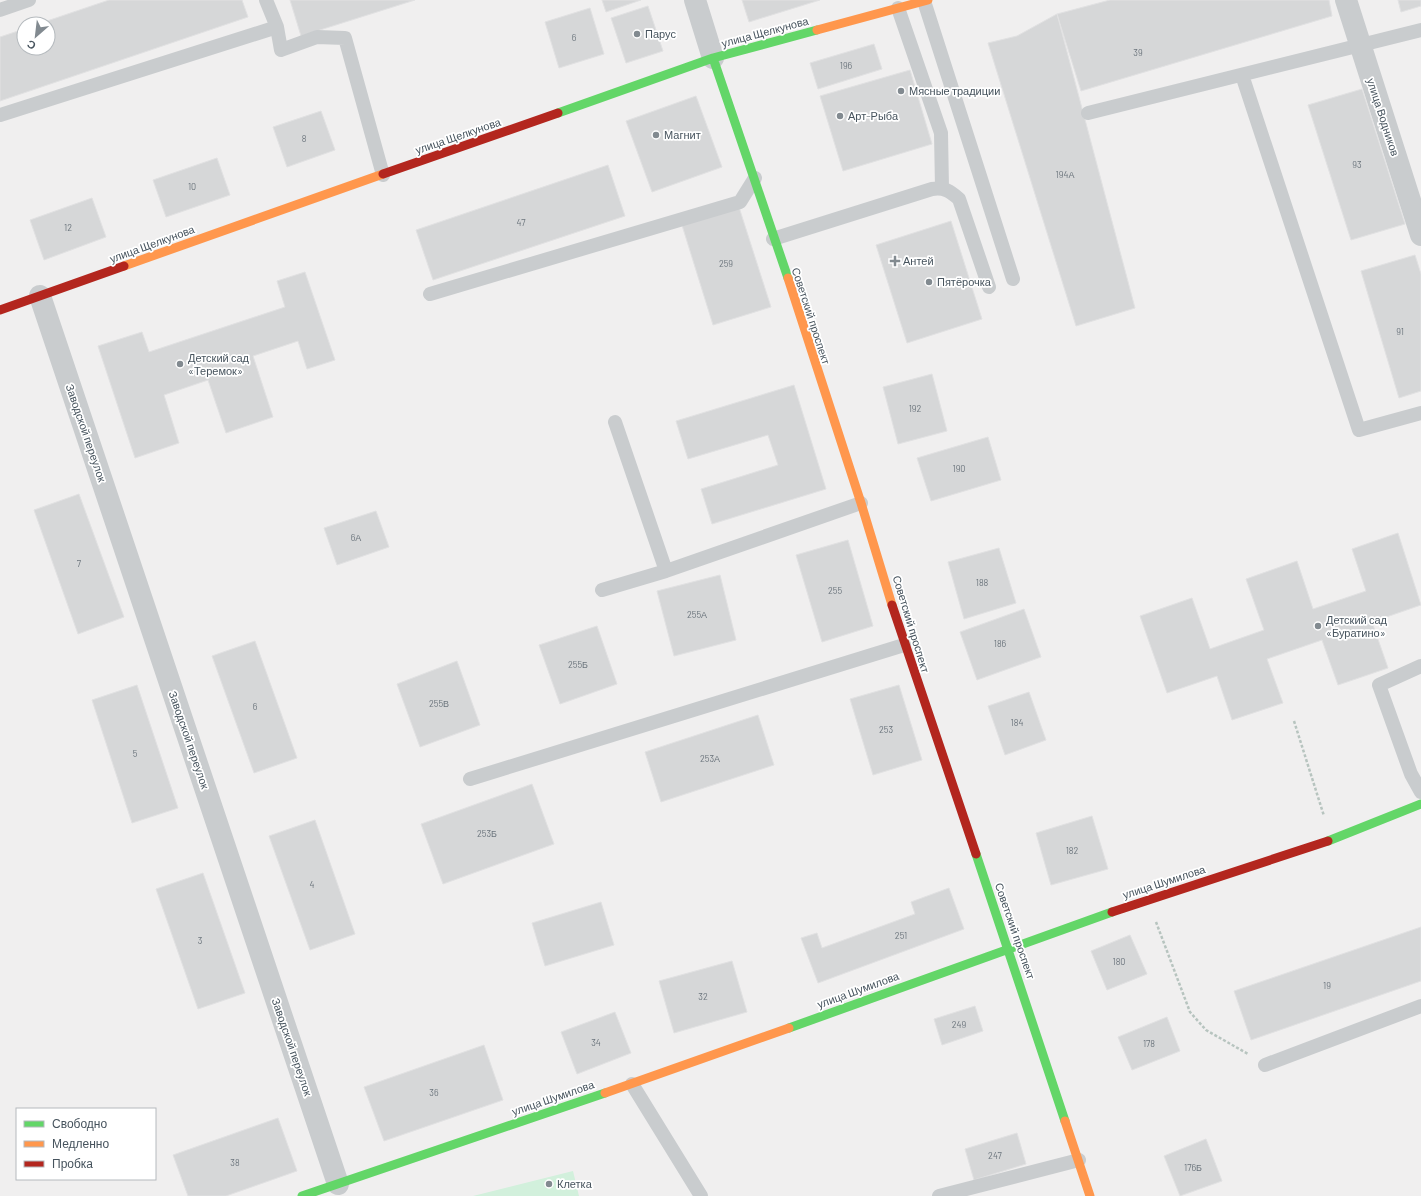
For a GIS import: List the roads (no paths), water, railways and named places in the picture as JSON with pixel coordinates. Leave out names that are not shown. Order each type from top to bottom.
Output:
[{"type":"main road","name":"улица Щелкунова","points":[[0,310],[713,58],[926,0]]},
{"type":"main road","name":"Советский проспект","points":[[713,58],[755,178],[773,239],[861,503],[904,645],[1009,950],[1090,1196]]},
{"type":"main road","name":"улица Шумилова","points":[[302,1196],[339,1190],[1148,899],[1331,840],[1421,804]]},
{"type":"street","points":[[695,0],[713,58]]},
{"type":"street","name":"улица Водников","points":[[1346,0],[1421,235]]},
{"type":"street","name":"Заводской переулок","points":[[40,296],[339,1190]]},
{"type":"lane","points":[[0,10],[29,0]]},
{"type":"lane","points":[[266,0],[277,27],[281,50],[317,37],[345,38],[383,175]]},
{"type":"lane","points":[[926,0],[1013,279]]},
{"type":"lane","points":[[898,8],[941,133],[942,188]]},
{"type":"lane","points":[[0,115],[277,27]]},
{"type":"lane","points":[[1088,113],[1421,30]]},
{"type":"lane","points":[[1242,75],[1359,430],[1421,413]]},
{"type":"lane","points":[[430,294],[740,202],[755,178]]},
{"type":"lane","points":[[773,239],[942,188],[959,199],[989,287]]},
{"type":"lane","points":[[615,422],[666,570]]},
{"type":"lane","points":[[602,590],[666,570],[861,503]]},
{"type":"lane","points":[[470,779],[904,645]]},
{"type":"lane","points":[[1421,666],[1379,685],[1411,774],[1421,792]]},
{"type":"lane","points":[[1266,1065],[1421,1006]]},
{"type":"lane","points":[[632,1084],[701,1196]]},
{"type":"lane","points":[[939,1196],[1079,1160]]},
{"type":"place","name":"Парус","points":[[637,34]]},
{"type":"place","name":"Мясные традиции","points":[[901,91]]},
{"type":"place","name":"Арт-Рыба","points":[[840,116]]},
{"type":"place","name":"Магнит","points":[[656,135]]},
{"type":"place","name":"Антей","points":[[895,261]]},
{"type":"place","name":"Пятёрочка","points":[[929,282]]},
{"type":"place","name":"Детский сад «Теремок»","points":[[180,364]]},
{"type":"place","name":"Детский сад «Буратино»","points":[[1318,626]]},
{"type":"place","name":"Клетка","points":[[549,1184]]}]
